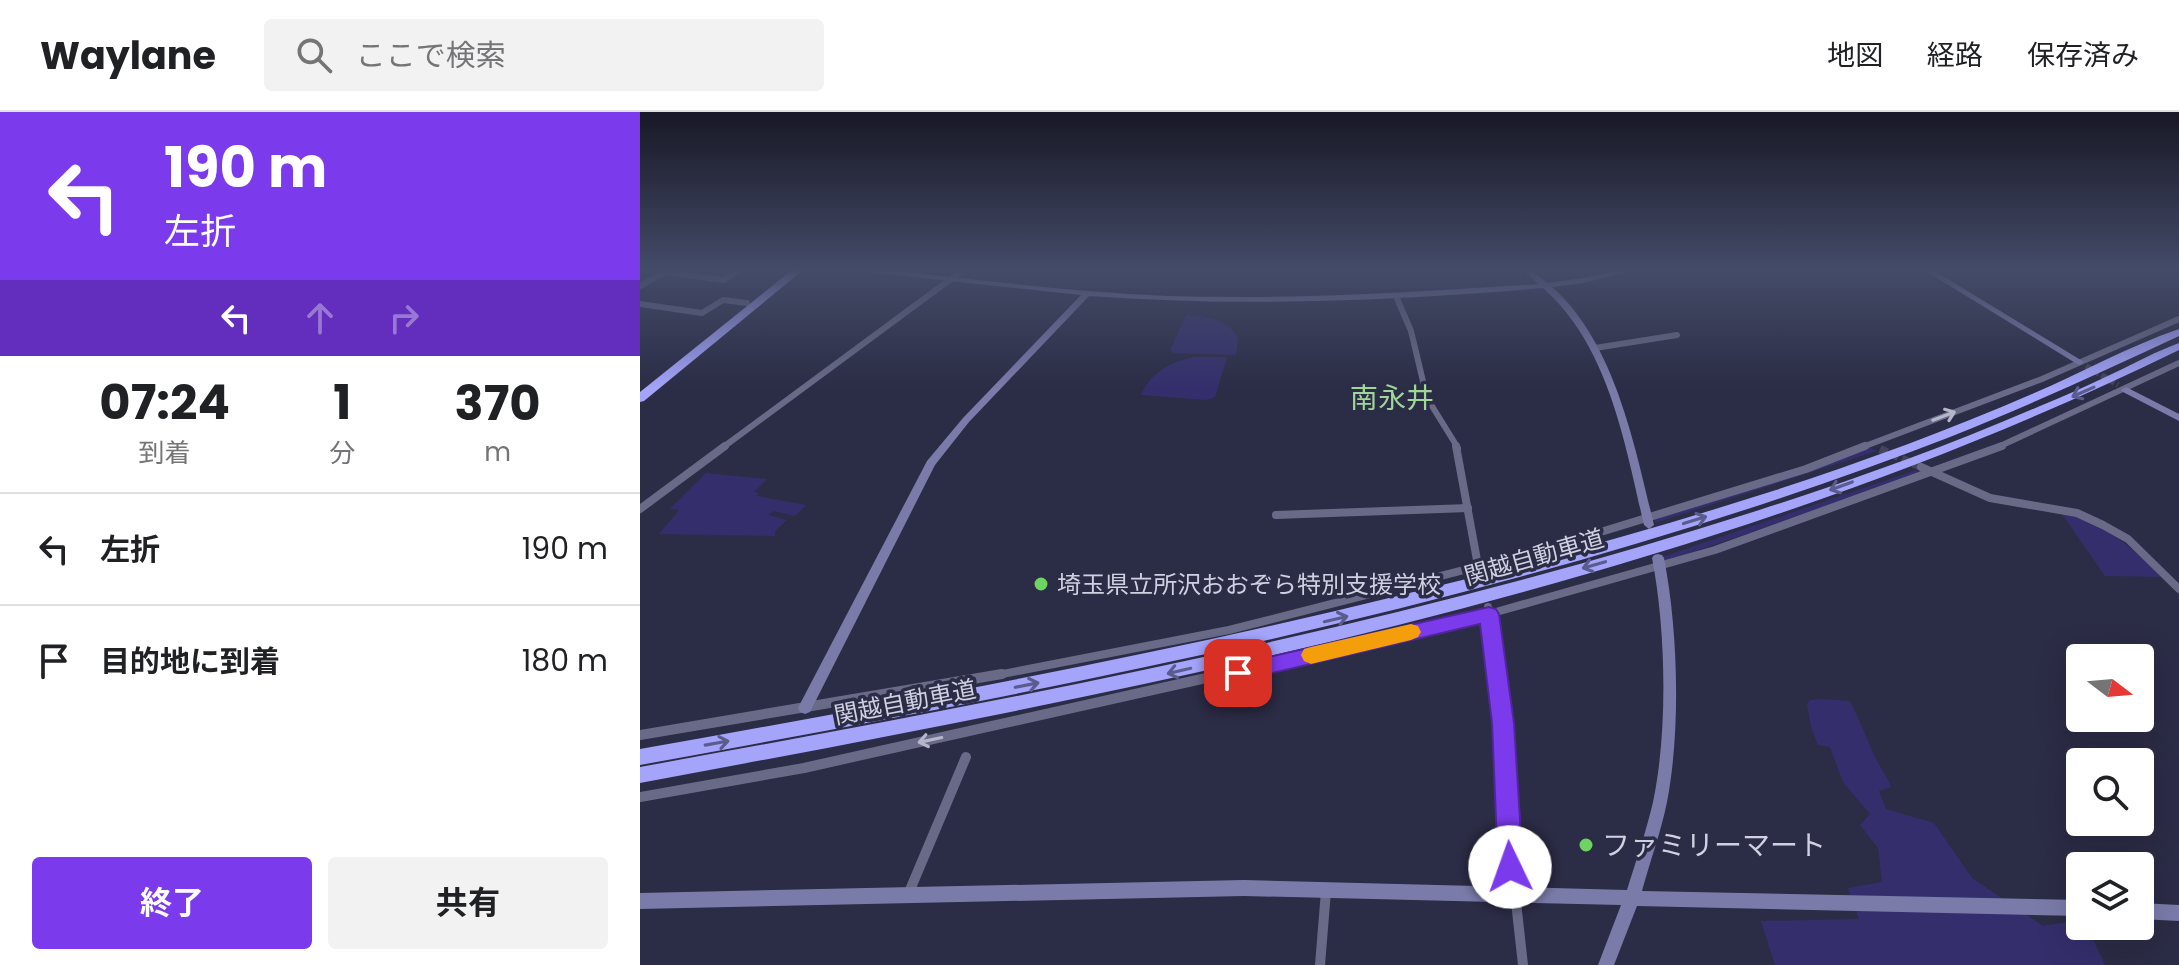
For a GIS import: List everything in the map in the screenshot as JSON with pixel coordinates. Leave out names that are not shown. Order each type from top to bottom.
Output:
[{"type":"highway","points":[[640,389],[739,310]]},
{"type":"highway","points":[[640,398],[749,310]]},
{"type":"highway","name":"関越自動車道","points":[[640,757],[1056,680],[1208,648],[1446,591],[1663,530],[1849,469],[1999,413],[2179,332]]},
{"type":"highway","name":"関越自動車道","points":[[640,775],[1134,681],[1293,645],[1558,576],[1733,524],[1953,446],[2065,400],[2179,346]]},
{"type":"street","points":[[680,310],[702,313],[707,310]]},
{"type":"street","points":[[640,509],[909,310]]},
{"type":"street","points":[[805,708],[931,463],[966,420],[1072,310]]},
{"type":"street","points":[[1402,310],[1411,331],[1427,398],[1458,449],[1478,569]]},
{"type":"street","points":[[1566,310],[1595,348],[1627,433],[1648,521]]},
{"type":"street","points":[[1994,310],[2083,364]]},
{"type":"street","points":[[640,735],[1229,630],[1478,569],[1648,521],[1806,469],[2083,364],[2179,319]]},
{"type":"street","points":[[1595,348],[1677,335]]},
{"type":"street","points":[[640,797],[804,768],[1488,611],[1658,562],[1715,550],[2016,441],[2179,363]]},
{"type":"street","points":[[2122,388],[2179,418]]},
{"type":"street","points":[[1871,443],[1880,449]]},
{"type":"street","points":[[1921,467],[1990,498],[2077,513],[2103,525],[2128,539],[2179,589]]},
{"type":"street","points":[[1276,515],[1468,508]]},
{"type":"street","points":[[1606,965],[1632,898],[1662,792],[1666,660],[1658,562]]},
{"type":"street","points":[[1488,611],[1503,723],[1512,896],[1523,965]]},
{"type":"street","points":[[907,897],[966,757]]},
{"type":"street","points":[[640,901],[1244,888],[2066,908]]},
{"type":"street","points":[[1320,965],[1326,891]]},
{"type":"street","points":[[2154,912],[2179,913]]},
{"type":"shaded area","points":[[1186,315],[1209,318],[1229,327],[1238,339],[1236,355],[1174,353],[1170,350]]},
{"type":"shaded area","points":[[1193,357],[1227,357],[1215,397],[1207,400],[1141,395],[1150,380],[1162,370]]},
{"type":"shaded area","points":[[1868,447],[1877,451],[1655,523],[1655,518]]},
{"type":"shaded area","points":[[1916,470],[1924,474],[1666,561],[1662,557]]},
{"type":"shaded area","points":[[706,473],[767,479],[754,492],[759,493],[757,496],[806,505],[795,516],[773,511],[769,515],[787,520],[775,531],[775,536],[659,534],[679,510],[670,509]]},
{"type":"shaded area","points":[[2060,511],[2090,522],[2116,537],[2163,577],[2105,576]]},
{"type":"shaded area","points":[[1810,700],[1850,701],[1891,787],[1879,791],[1886,809],[1934,823],[1972,878],[2043,926],[2066,922],[2066,940],[2093,940],[2105,965],[1775,965],[1761,921],[1859,919],[1848,888],[1882,882],[1878,848],[1860,825],[1870,814],[1843,782],[1830,747],[1818,745],[1811,727],[1807,704]]},
{"type":"tunnel","points":[[2086,366],[2118,385]]},
{"type":"tunnel","points":[[1880,449],[1921,467]]},
{"type":"slow traffic","points":[[1311,655],[1411,632]]},
{"type":"place","name":"埼玉県立所沢おおぞら特別支援学校","points":[[1041,584]]},
{"type":"place","name":"ファミリーマート","points":[[1586,845]]},
{"type":"district","name":"南永井","points":[[1392,398]]},
{"type":"route","points":[[1238,673],[1489,614],[1503,723],[1510,867]]}]
